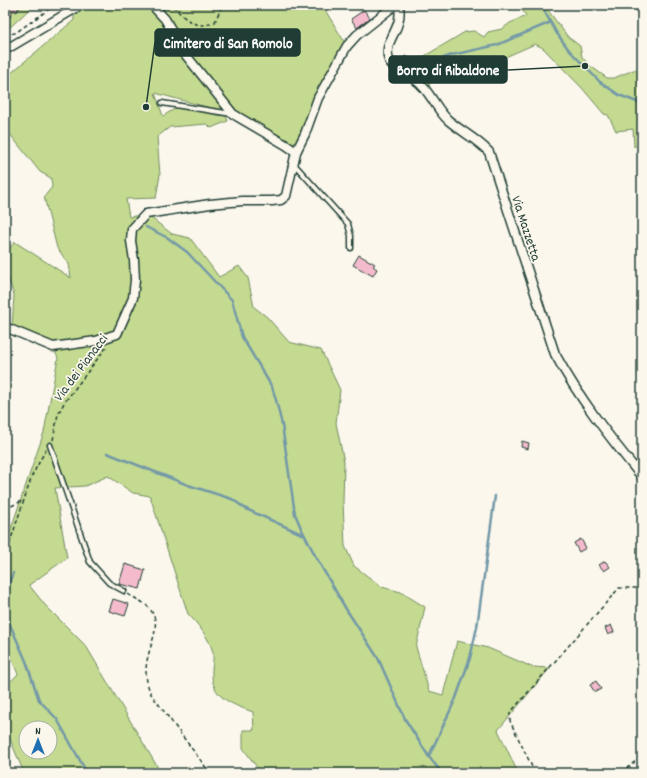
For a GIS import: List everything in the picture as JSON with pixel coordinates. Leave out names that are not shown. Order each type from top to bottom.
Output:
[{"type":"street","points":[[5,50],[81,5]]},
{"type":"street","points":[[152,5],[165,19],[185,54],[233,114],[296,152]]},
{"type":"street","points":[[5,327],[53,347],[96,341],[117,334],[133,298],[135,280],[131,241],[132,229],[146,214],[210,204],[281,200],[286,196],[296,152],[306,134],[318,98],[347,46],[357,35],[395,5]]},
{"type":"street","name":"Via Mazzetta","points":[[399,5],[401,16],[399,26],[388,45],[390,63],[396,69],[413,78],[426,90],[448,120],[478,140],[489,152],[555,354],[579,394],[615,445],[642,477]]},
{"type":"lane","points":[[162,103],[233,114]]},
{"type":"lane","points":[[294,164],[348,224],[351,236],[351,248]]},
{"type":"lane","points":[[50,445],[90,562],[109,583],[124,591]]},
{"type":"path","points":[[5,35],[15,33],[56,5]]},
{"type":"path","points":[[173,5],[191,24],[207,26],[215,22],[222,5]]},
{"type":"path","name":"Via dei Pianacci","points":[[5,557],[24,500],[44,452],[55,436],[58,414],[64,403],[117,334]]},
{"type":"path","points":[[5,509],[24,500]]},
{"type":"path","points":[[535,773],[510,720],[510,714],[619,588],[642,588]]},
{"type":"path","points":[[124,591],[148,606],[154,616],[155,630],[147,660],[147,684],[151,694],[210,773]]},
{"type":"path","points":[[621,773],[642,756]]},
{"type":"green space","points":[[5,5],[34,5],[5,32]]},
{"type":"green space","points":[[74,5],[331,5],[325,10],[347,46],[296,152],[233,114],[155,93],[163,116],[181,105],[225,113],[228,121],[211,128],[207,124],[170,127],[157,137],[160,175],[156,198],[126,199],[129,217],[146,214],[172,234],[190,238],[219,277],[239,266],[248,278],[254,307],[267,317],[289,342],[321,350],[340,390],[336,423],[344,462],[343,502],[345,546],[354,566],[382,587],[401,592],[425,607],[416,647],[429,691],[443,695],[457,641],[488,648],[532,667],[550,668],[498,730],[518,773],[261,773],[243,748],[243,730],[254,730],[253,712],[232,704],[226,700],[217,691],[214,685],[212,674],[213,652],[203,632],[188,614],[150,496],[133,493],[108,476],[85,486],[55,488],[67,558],[29,585],[45,605],[86,646],[161,773],[24,773],[19,760],[58,760],[58,720],[18,720],[18,758],[5,727],[5,687],[18,674],[5,644],[5,546],[44,432],[58,358],[53,347],[12,329],[14,295],[7,275],[7,251],[15,242],[71,278],[69,264],[57,248],[44,197],[52,187],[51,178],[40,172],[5,128],[5,78],[74,20]]},
{"type":"green space","points":[[519,5],[544,5],[568,37],[580,46],[582,57],[589,65],[607,78],[614,78],[636,69],[639,73],[642,71],[642,141],[634,147],[633,129],[616,131],[608,115],[604,114],[582,88],[543,48],[535,44],[503,58],[461,65],[456,62],[435,69],[435,76],[426,90],[418,82],[422,76],[418,60],[465,32],[474,31],[484,37],[488,32],[502,29],[510,23],[526,16]]},
{"type":"building","points":[[5,5],[20,5],[17,12],[13,10],[10,17],[5,15]]},
{"type":"building","points":[[364,10],[370,18],[357,28],[351,19]]},
{"type":"building","points":[[405,56],[411,59],[406,68],[401,65]]},
{"type":"building","points":[[359,255],[375,264],[373,266],[377,269],[373,276],[353,265]]},
{"type":"building","points":[[522,441],[529,443],[528,449],[521,447]]},
{"type":"building","points":[[581,539],[586,548],[579,552],[574,543]]},
{"type":"building","points":[[605,561],[610,567],[604,571],[599,565]]},
{"type":"building","points":[[125,564],[145,570],[140,589],[119,584]]},
{"type":"building","points":[[113,599],[129,604],[125,616],[109,611]]},
{"type":"building","points":[[611,625],[614,632],[608,635],[605,628]]},
{"type":"building","points":[[596,681],[601,689],[595,692],[590,685]]},
{"type":"waterway","points":[[541,5],[556,32],[569,50],[600,82],[619,95],[642,104]]},
{"type":"waterway","points":[[427,64],[452,55],[497,45],[551,22]]},
{"type":"waterway","points":[[146,227],[168,238],[187,252],[232,300],[242,337],[272,387],[276,400],[282,425],[295,514],[301,528],[346,609],[378,658],[405,719],[429,757],[442,773]]},
{"type":"waterway","points":[[107,453],[188,485],[232,499],[246,509],[304,535]]},
{"type":"waterway","points":[[429,756],[456,698],[470,658],[477,627],[495,496]]},
{"type":"waterway","points":[[5,593],[13,573]]},
{"type":"waterway","points":[[5,607],[8,620],[26,661],[39,700],[57,719],[87,773]]},
{"type":"place","name":"Borro di Ribaldone","points":[[585,66]]},
{"type":"place","name":"Cimitero di San Romolo","points":[[146,107]]}]
